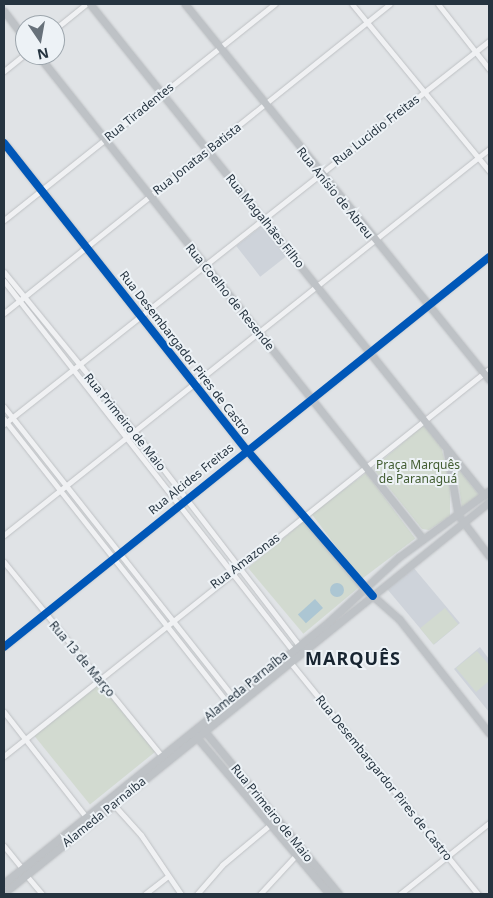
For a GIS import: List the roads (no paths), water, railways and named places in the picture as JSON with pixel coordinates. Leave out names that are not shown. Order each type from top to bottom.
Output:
[{"type":"main road","name":"Rua Magalhães Filho","points":[[90,4],[369,352],[487,493]]},
{"type":"main road","name":"Rua Anísio de Abreu","points":[[185,4],[374,240],[488,374]]},
{"type":"main road","points":[[4,11],[15,25]]},
{"type":"main road","name":"Rua Coelho de Resende","points":[[46,65],[203,265],[423,539]]},
{"type":"main road","name":"Rua Desembargador Pires de Castro","points":[[4,142],[246,448],[365,589],[373,596]]},
{"type":"main road","name":"Rua Magalhães Filho","points":[[440,438],[453,471],[458,515],[489,556]]},
{"type":"main road","name":"Alameda Parnaíba","points":[[4,883],[24,872],[86,817],[296,647],[423,539],[487,493]]},
{"type":"main road","name":"Alameda Parnaíba","points":[[205,731],[489,502]]},
{"type":"main road","points":[[373,596],[399,619],[489,732]]},
{"type":"main road","name":"Rua Primeiro de Maio","points":[[199,724],[339,894]]},
{"type":"main road","name":"Rua Primeiro de Maio","points":[[191,731],[329,894]]},
{"type":"main road","name":"Alameda Parnaiba","points":[[4,893],[24,872],[114,805],[205,731]]},
{"type":"street","points":[[65,21],[86,4]]},
{"type":"street","name":"Rua Tiradentes","points":[[4,220],[275,4]]},
{"type":"street","points":[[352,4],[489,171]]},
{"type":"street","name":"Rua Jonatas Batista","points":[[4,313],[209,151],[390,4]]},
{"type":"street","points":[[438,4],[489,69]]},
{"type":"street","name":"Rua Lucidio Freitas","points":[[5,421],[424,94],[489,41]]},
{"type":"street","points":[[4,71],[15,62]]},
{"type":"street","points":[[4,535],[58,490],[489,149]]},
{"type":"street","name":"Rua Alcides Freitas","points":[[4,647],[246,448],[489,257]]},
{"type":"street","name":"Rua Primeiro de Maio","points":[[4,272],[134,431],[276,617],[296,647]]},
{"type":"street","name":"Rua Primeiro de Maio","points":[[4,282],[128,436],[270,622],[296,647]]},
{"type":"street","name":"Rua Amazonas","points":[[4,756],[171,618],[304,517],[424,419],[488,374]]},
{"type":"street","points":[[91,391],[97,385]]},
{"type":"street","points":[[4,407],[171,618],[230,700]]},
{"type":"street","points":[[5,421],[58,490],[230,700]]},
{"type":"street","name":"Rua 13 de Março","points":[[4,562],[161,755]]},
{"type":"street","points":[[270,622],[276,617]]},
{"type":"street","name":"Rua Desembargardor Pires de Castro","points":[[290,662],[478,894]]},
{"type":"street","points":[[4,712],[86,817]]},
{"type":"street","points":[[114,805],[141,834],[181,894]]},
{"type":"street","points":[[400,894],[489,823]]},
{"type":"street","points":[[197,894],[222,865],[271,824]]},
{"type":"street","points":[[4,846],[42,894]]},
{"type":"street","points":[[264,893],[297,854]]},
{"type":"street","points":[[145,894],[168,876]]},
{"type":"water","points":[[337,583],[342,585],[344,590],[342,595],[337,597],[332,595],[330,590],[332,585]]},
{"type":"water","points":[[315,599],[323,608],[306,623],[298,614]]},
{"type":"district","name":"MARQUÊS","points":[[353,658]]},
{"type":"park label","name":"Praça Marquês de Paranaguá","points":[[418,472]]}]
